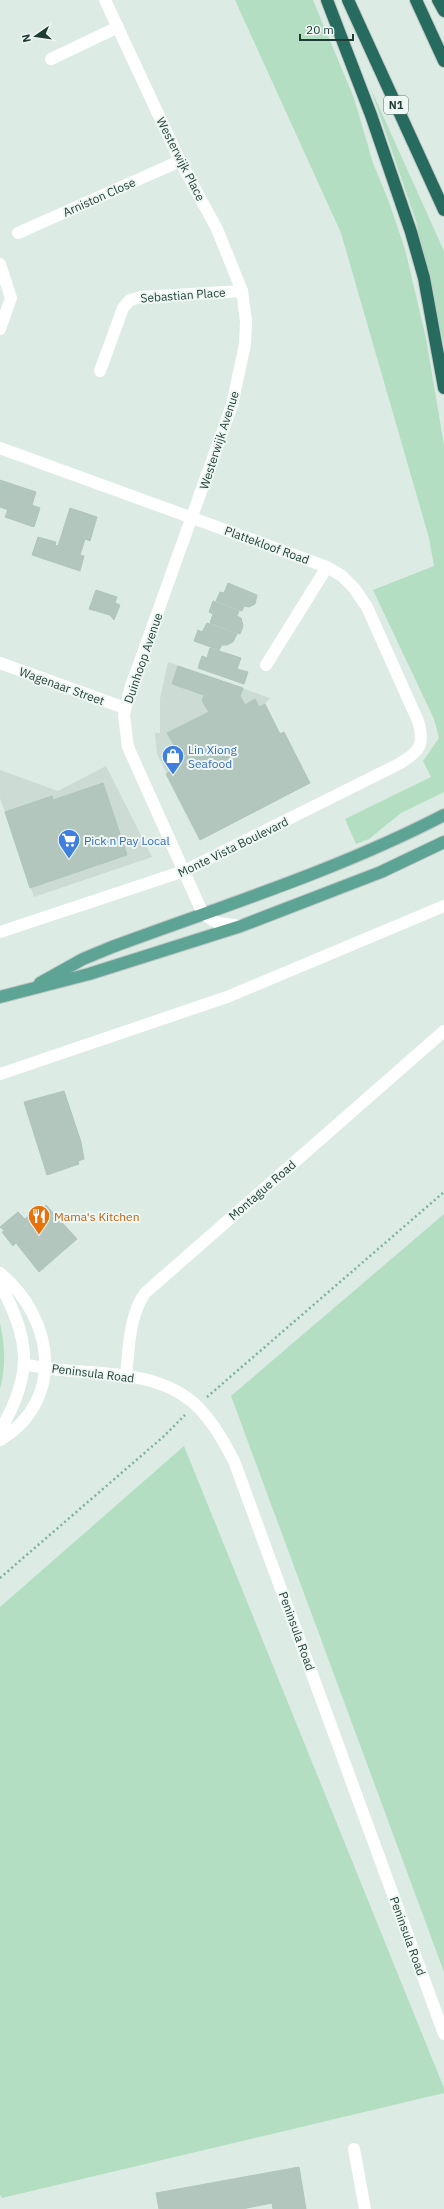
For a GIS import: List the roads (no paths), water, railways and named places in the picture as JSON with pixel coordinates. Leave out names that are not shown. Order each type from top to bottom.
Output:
[{"type":"highway","points":[[327,0],[371,115],[411,232],[424,278],[444,388]]},
{"type":"highway","name":"N1","points":[[348,0],[444,210]]},
{"type":"highway","points":[[416,0],[444,61]]},
{"type":"highway","points":[[438,0],[444,11]]},
{"type":"main road","points":[[32,988],[84,959],[334,864],[444,815]]},
{"type":"main road","points":[[0,997],[89,974],[241,926],[375,874],[444,842]]},
{"type":"street","name":"Westerwijk Place","points":[[105,0],[180,161],[217,229],[242,291]]},
{"type":"street","points":[[51,59],[118,28]]},
{"type":"street","name":"Arniston Close","points":[[18,233],[180,161]]},
{"type":"street","points":[[0,264],[11,298],[0,329]]},
{"type":"street","name":"Sebastian Place","points":[[100,371],[123,308],[130,300],[141,297],[242,291]]},
{"type":"street","name":"Westerwijk Avenue","points":[[193,518],[232,405],[245,344],[246,321],[242,291]]},
{"type":"street","name":"Plattekloof Road","points":[[0,448],[327,567],[342,576],[360,596],[421,730],[422,740],[419,748],[411,756]]},
{"type":"street","name":"Duinhoop Avenue","points":[[193,518],[125,708],[124,731],[131,755],[203,914]]},
{"type":"street","points":[[266,665],[327,567]]},
{"type":"street","name":"Wagenaar Street","points":[[0,663],[125,708]]},
{"type":"street","name":"Monte Vista Boulevard","points":[[0,932],[184,871],[390,769],[411,756]]},
{"type":"street","points":[[0,1074],[227,997],[444,906]]},
{"type":"street","points":[[203,914],[218,923],[241,926]]},
{"type":"street","name":"Montague Road","points":[[126,1375],[133,1318],[137,1304],[145,1293],[444,1031]]},
{"type":"street","points":[[0,1273],[14,1285],[30,1307],[41,1331],[46,1367],[41,1388],[34,1407],[24,1422],[0,1440]]},
{"type":"street","points":[[0,1284],[18,1321],[22,1334],[25,1364],[20,1390],[0,1431]]},
{"type":"street","name":"Peninsula Road","points":[[25,1364],[58,1370],[126,1375],[152,1381],[170,1389],[198,1407],[216,1428],[234,1461],[444,2034]]},
{"type":"street","points":[[354,2149],[365,2209]]},
{"type":"place","name":"Lin Xiong Seafood","points":[[173,776]]},
{"type":"place","name":"Pick n Pay Local","points":[[69,860]]},
{"type":"place","name":"Mama's Kitchen","points":[[39,1236]]}]
